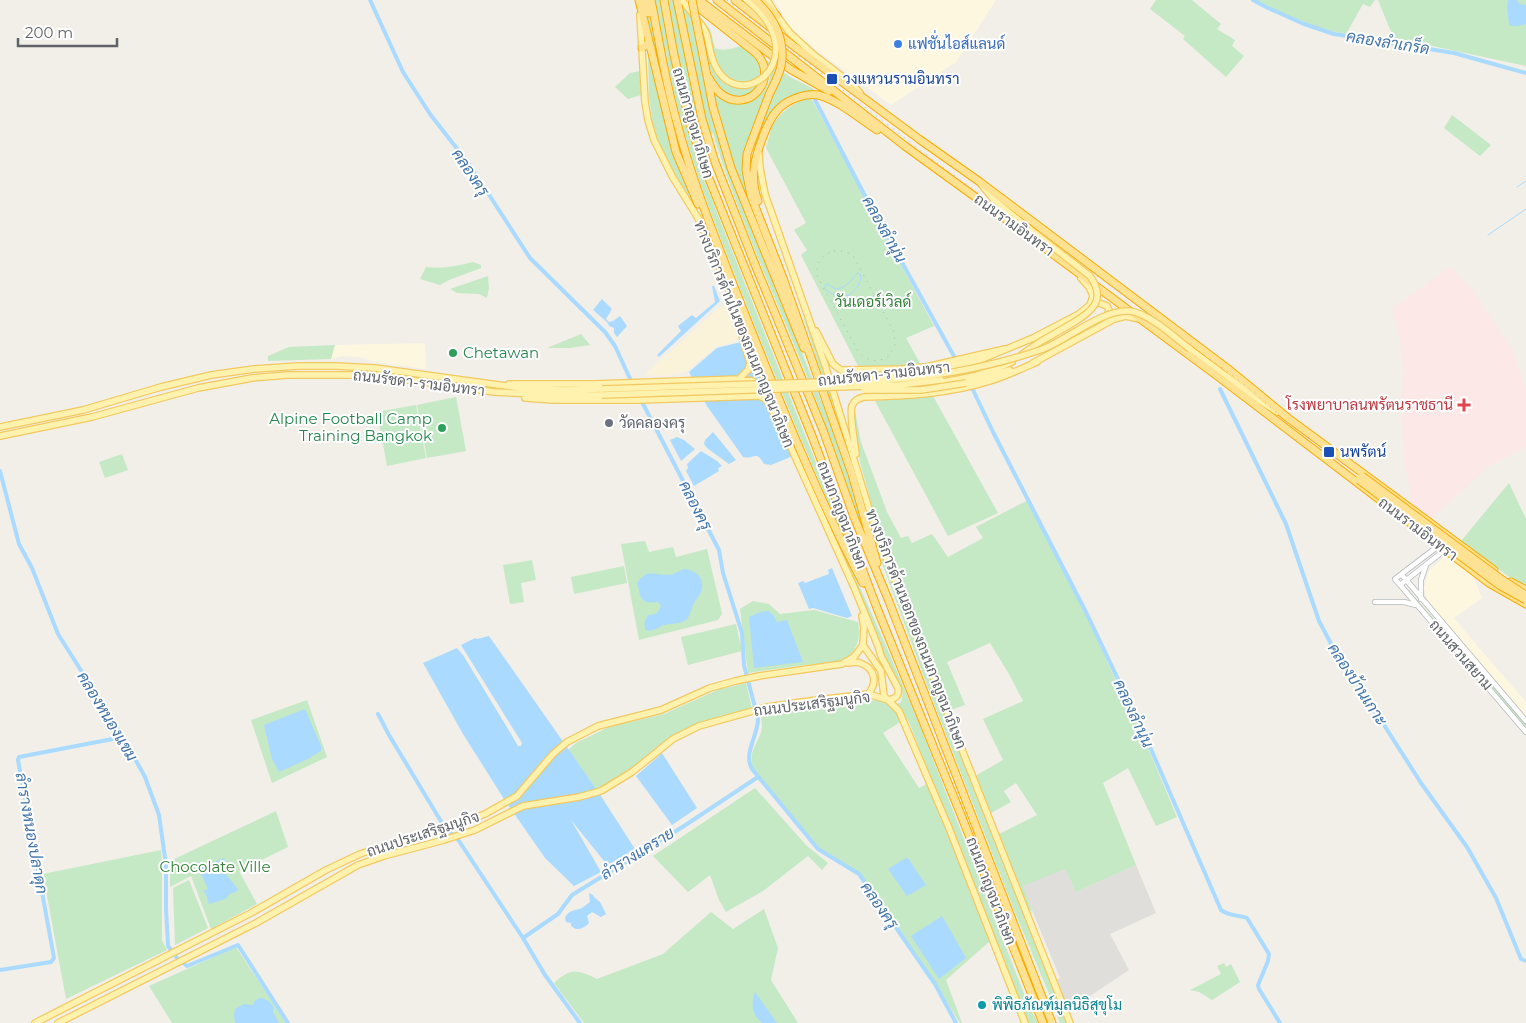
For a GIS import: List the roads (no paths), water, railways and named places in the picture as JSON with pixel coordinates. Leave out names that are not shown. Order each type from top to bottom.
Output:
[{"type":"highway","points":[[639,0],[676,152],[714,233]]},
{"type":"highway","points":[[646,0],[661,52],[672,104],[687,159],[748,336],[854,564],[877,608]]},
{"type":"highway","points":[[651,0],[657,37]]},
{"type":"highway","name":"ถนนกาญจนาภิเษก","points":[[664,0],[690,124],[706,171],[812,436],[877,608],[1043,1023]]},
{"type":"highway","name":"ถนนกาญจนาภิเษก","points":[[677,0],[702,119],[716,162],[754,262],[823,430],[854,518],[888,599],[1052,1023]]},
{"type":"highway","points":[[691,0],[713,107],[731,168],[789,314],[824,395]]},
{"type":"highway","points":[[691,0],[756,53],[762,60],[766,73],[764,82],[757,92],[742,100],[735,100],[722,95],[706,73]]},
{"type":"highway","points":[[699,0],[790,69],[845,99]]},
{"type":"highway","name":"ถนนรามอินทรา","points":[[717,0],[905,146],[1141,319],[1460,561],[1498,589],[1526,604]]},
{"type":"highway","name":"ถนนรามอินทรา","points":[[735,0],[795,47],[980,182],[1226,368],[1288,418],[1510,581],[1526,590]]},
{"type":"highway","points":[[755,0],[774,22],[781,42],[782,52],[780,68],[751,142],[746,165],[749,187],[852,474],[888,599]]},
{"type":"highway","points":[[760,0],[777,16]]},
{"type":"highway","points":[[642,48],[646,45],[651,48]]},
{"type":"highway","points":[[783,278],[776,249],[756,196],[754,170],[755,159],[769,121],[780,106],[796,98],[820,96],[837,103],[905,146]]},
{"type":"highway","points":[[1107,294],[1114,284]]},
{"type":"highway","points":[[1119,303],[1126,294]]},
{"type":"highway","points":[[1148,325],[1150,320],[1158,317]]},
{"type":"highway","name":"ถนนรามอินทรา","points":[[1319,440],[1361,478],[1499,584],[1526,600]]},
{"type":"highway","name":"ถนนรามอินทรา","points":[[1313,449],[1361,478],[1500,579],[1526,595]]},
{"type":"highway","points":[[1410,523],[1418,513]]},
{"type":"highway","points":[[1432,552],[1434,549],[1433,540]]},
{"type":"highway","points":[[1460,561],[1457,555],[1459,550],[1469,551]]},
{"type":"main road","name":"ทางบริการด้านในของถนนกาญจนาภิเษก","points":[[639,0],[645,102],[651,131],[660,153],[701,225],[748,336],[793,452],[854,587],[864,627],[863,642]]},
{"type":"main road","points":[[682,0],[703,27],[712,59],[718,70],[731,82],[742,85],[761,80],[768,73],[775,60],[775,40],[770,25],[747,0]]},
{"type":"main road","points":[[767,0],[777,16],[796,39],[852,84],[864,97]]},
{"type":"main road","name":"ทางบริการด้านนอกของถนนกาญจนาภิเษก","points":[[761,141],[759,153],[760,168],[765,194],[825,364],[876,532],[1070,1023]]},
{"type":"main road","name":"ถนนรัชดา-รามอินทรา","points":[[0,427],[83,410],[189,380],[230,372],[277,367],[375,368],[545,390],[602,392],[899,385],[941,380],[976,372],[1012,362],[1040,342],[1085,316],[1096,303],[1098,296],[1096,285],[1090,276],[994,200],[980,182]]},
{"type":"main road","points":[[1073,269],[1089,287],[1093,296],[1090,304],[1099,303],[1107,306],[1109,310],[1108,317],[1102,326]]},
{"type":"main road","name":"ถนนรัชดา-รามอินทรา","points":[[800,383],[940,369],[980,360],[1033,338],[1078,314],[1090,304]]},
{"type":"main road","name":"ถนนรัชดา-รามอินทรา","points":[[0,436],[76,421],[198,388],[278,376],[339,374],[382,376],[494,392],[552,396],[602,392],[911,379],[958,371],[1042,350],[1103,317],[1121,311],[1143,315],[1190,348],[1260,402],[1288,418]]},
{"type":"main road","name":"ถนนรัชดา-รามอินทรา","points":[[814,388],[914,391],[966,383],[1036,362],[1122,316],[1141,319]]},
{"type":"main road","points":[[808,319],[836,367],[841,370],[902,370],[926,367],[1005,349]]},
{"type":"main road","points":[[739,379],[750,367],[748,336]]},
{"type":"main road","points":[[750,359],[753,357],[757,360]]},
{"type":"main road","points":[[883,396],[974,376],[1012,362]]},
{"type":"main road","points":[[857,468],[851,408],[857,399],[864,396],[927,394],[964,388],[1005,376],[1036,362]]},
{"type":"main road","points":[[858,370],[851,381],[853,388],[864,396]]},
{"type":"main road","points":[[492,384],[739,379],[755,382],[754,392],[747,396]]},
{"type":"main road","points":[[678,381],[670,386],[669,390],[671,394],[679,398]]},
{"type":"main road","points":[[494,392],[546,400],[762,397],[770,405],[793,452]]},
{"type":"main road","points":[[770,405],[773,405],[772,398]]},
{"type":"main road","name":"ทางบริการด้านในของถนนกาญจนาภิเษก","points":[[860,606],[898,691],[898,695],[895,698],[888,700]]},
{"type":"main road","points":[[846,663],[854,657],[863,642],[869,637],[875,638]]},
{"type":"main road","points":[[863,642],[882,671],[883,693],[899,711],[949,828],[1025,1023]]},
{"type":"main road","points":[[846,663],[859,662],[869,670],[874,682],[868,694]]},
{"type":"main road","name":"ถนนประเสริฐมนูกิจ","points":[[35,1023],[250,914],[326,870],[360,854],[392,843],[447,829],[485,814],[517,796],[553,754],[567,742],[598,726],[661,710],[697,694],[735,681],[846,663]]},
{"type":"main road","name":"ถนนประเสริฐมนูกิจ","points":[[58,1023],[256,923],[358,866],[384,856],[475,830],[523,806],[579,797],[599,791],[632,772],[686,732],[700,726],[767,707],[868,694],[888,700]]},
{"type":"main road","points":[[447,829],[492,815],[494,818],[491,822]]},
{"type":"main road","points":[[250,914],[256,923]]},
{"type":"street","points":[[1400,585],[1427,564],[1451,537]]},
{"type":"street","points":[[1402,574],[1432,552],[1443,547]]},
{"type":"street","points":[[1421,599],[1421,580],[1427,564]]},
{"type":"street","name":"ถนนสวนสยาม","points":[[1526,721],[1421,599],[1402,574],[1396,579],[1526,732]]},
{"type":"street","points":[[1375,602],[1404,602],[1417,605]]},
{"type":"water","points":[[1508,0],[1517,0],[1520,4],[1526,5],[1526,24],[1511,26],[1509,24]]},
{"type":"water","points":[[712,286],[714,286],[720,301],[659,357],[657,355],[681,331],[678,326],[692,315],[696,318],[715,302]]},
{"type":"water","points":[[602,299],[612,309],[606,319],[609,322],[620,316],[627,326],[617,337],[614,333],[614,328],[609,326],[593,310]]},
{"type":"water","points":[[741,342],[759,342],[805,451],[771,465],[764,464],[757,456],[743,457],[707,406],[689,372],[717,348]]},
{"type":"water","points":[[713,432],[736,460],[729,464],[707,448],[704,444],[705,440]]},
{"type":"water","points":[[677,437],[695,449],[681,461],[670,440]]},
{"type":"water","points":[[701,451],[722,466],[718,468],[719,471],[694,486],[686,471],[688,468],[687,464]]},
{"type":"water","points":[[832,568],[852,616],[847,618],[813,608],[809,609],[798,583],[803,581],[805,583],[829,574],[828,570]]},
{"type":"water","points":[[683,569],[698,575],[702,582],[701,592],[688,618],[684,621],[664,625],[651,631],[646,630],[645,622],[648,615],[656,613],[661,606],[658,602],[644,601],[640,596],[637,583],[644,575],[650,573],[669,575]]},
{"type":"water","points":[[767,611],[773,615],[777,622],[787,620],[803,662],[754,668],[749,617]]},
{"type":"water","points":[[489,636],[599,793],[635,849],[608,865],[571,820],[601,872],[574,886],[545,858],[504,799],[463,734],[423,663],[457,648],[518,746],[521,746],[522,743],[461,645],[475,638]]},
{"type":"water","points":[[305,709],[321,746],[321,751],[279,772],[272,759],[264,725]]},
{"type":"water","points":[[662,753],[697,808],[672,825],[636,776]]},
{"type":"water","points":[[224,858],[226,862],[218,869],[225,872],[238,889],[236,892],[229,894],[227,898],[209,904],[203,891],[208,889],[196,863],[209,864]]},
{"type":"water","points":[[908,858],[926,885],[907,896],[888,869]]},
{"type":"water","points":[[589,893],[600,902],[606,914],[601,917],[592,912],[587,916],[589,923],[583,928],[576,929],[571,926],[571,923],[566,922],[565,918],[572,911],[582,908],[590,902]]},
{"type":"water","points":[[942,916],[966,958],[939,979],[911,936]]},
{"type":"water","points":[[755,992],[777,1023],[762,1023],[758,1020],[753,1005]]},
{"type":"water","points":[[259,998],[267,1000],[273,1006],[273,1012],[279,1023],[235,1023],[235,1009],[244,1004],[253,1005]]},
{"type":"waterway","name":"คลองครุ","points":[[370,0],[403,72],[430,114],[469,164],[530,258],[605,332],[615,346],[632,383]]},
{"type":"waterway","name":"คลองลำเกร็ด","points":[[1253,0],[1304,24],[1334,34],[1454,53],[1526,73]]},
{"type":"waterway","name":"คลองลำนุ่น","points":[[815,100],[864,194],[955,358]]},
{"type":"waterway","points":[[1517,187],[1526,181]]},
{"type":"waterway","points":[[1488,235],[1526,209]]},
{"type":"waterway","points":[[858,273],[861,278],[858,286],[850,295],[837,295],[825,289],[827,284],[836,289],[844,287],[858,273]]},
{"type":"waterway","name":"คลองบ้านเกาะ","points":[[1220,389],[1286,524],[1319,621],[1338,657],[1356,681],[1421,783],[1467,847],[1496,898],[1521,959],[1526,961]]},
{"type":"waterway","name":"คลองลำนุ่น","points":[[973,390],[1086,612],[1147,740],[1221,910],[1247,918],[1269,954],[1258,985],[1280,1023]]},
{"type":"waterway","name":"คลองครุ","points":[[641,400],[719,550],[723,573],[742,633],[744,665],[758,719],[749,757],[752,769],[818,849],[859,874],[935,984],[956,1023]]},
{"type":"waterway","name":"คลองหนองแขม","points":[[0,471],[19,544],[32,568],[58,634],[123,737],[145,777],[159,815],[166,865],[168,946],[177,958],[187,966],[238,945],[288,1023]]},
{"type":"waterway","points":[[378,714],[442,823],[459,841],[545,975],[580,1023]]},
{"type":"waterway","name":"ลำรางหนองปลาดุก","points":[[0,970],[51,962],[54,958],[19,757],[123,737]]},
{"type":"waterway","name":"ลำรางแคราย","points":[[523,938],[558,914],[572,895],[684,826],[758,777]]},
{"type":"railway","points":[[727,0],[937,163],[1044,237],[1248,387],[1287,422],[1490,574],[1526,597]]},
{"type":"railway","points":[[834,251],[845,252],[854,257],[894,332],[895,346],[887,358],[872,360],[865,358],[859,353],[818,278],[817,269],[820,261],[823,257],[834,251]]},
{"type":"place","name":"แฟชั่นไอส์แลนด์","points":[[898,44]]},
{"type":"place","name":"วงแหวนรามอินทรา","points":[[832,79]]},
{"type":"place","name":"Chetawan","points":[[453,353]]},
{"type":"place","name":"โรงพยาบาลนพรัตนราชธานี","points":[[1464,405]]},
{"type":"place","name":"วัดคลองครุ","points":[[609,423]]},
{"type":"place","name":"Alpine Football Camp Training Bangkok","points":[[442,428]]},
{"type":"place","name":"นพรัตน์","points":[[1329,452]]},
{"type":"place","name":"พิพิธภัณฑ์มูลนิธิสุขุโม","points":[[982,1005]]},
{"type":"park label","name":"วันเดอร์เวิลด์","points":[[873,302]]},
{"type":"park label","name":"Chocolate Ville","points":[[215,867]]}]
